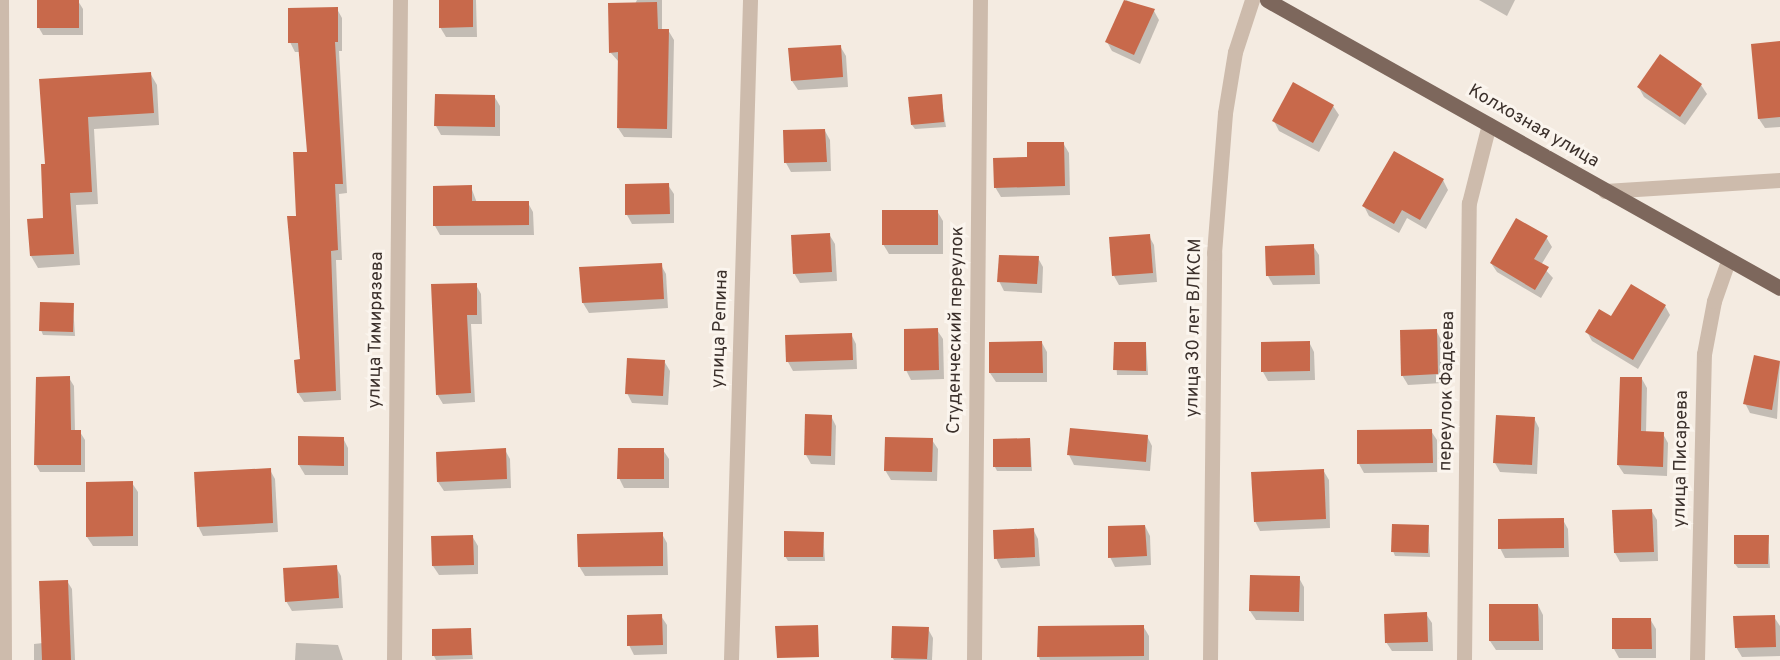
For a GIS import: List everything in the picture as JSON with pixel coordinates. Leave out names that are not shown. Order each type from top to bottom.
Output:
[{"type":"main road","name":"Колхозная улица","points":[[1267,0],[1728,261],[1780,288]]},
{"type":"street","points":[[1,0],[4,660]]},
{"type":"street","name":"улица Тимирязева","points":[[394,660],[400,0]]},
{"type":"street","name":"улица Репина","points":[[731,660],[750,0]]},
{"type":"street","name":"Студенческий переулок","points":[[974,660],[980,0]]},
{"type":"street","name":"улица 30 лет ВЛКСМ","points":[[1210,660],[1214,253],[1225,113],[1235,52],[1252,0]]},
{"type":"street","name":"переулок Фадеева","points":[[1464,660],[1469,203],[1489,124]]},
{"type":"street","points":[[1605,191],[1780,180]]},
{"type":"street","name":"улица Писарева","points":[[1697,660],[1704,354],[1714,302],[1728,261]]},
{"type":"building","points":[[37,0],[79,0],[79,28],[37,28]]},
{"type":"building","points":[[439,0],[473,0],[473,27],[439,28]]},
{"type":"building","points":[[1124,0],[1155,9],[1134,55],[1105,42]]},
{"type":"building","points":[[657,2],[658,29],[669,29],[667,129],[617,128],[618,52],[609,53],[608,3]]},
{"type":"building","points":[[338,7],[338,42],[335,42],[343,184],[335,184],[338,250],[331,251],[336,391],[297,393],[294,360],[300,359],[287,216],[296,216],[293,152],[307,152],[298,43],[288,43],[288,8]]},
{"type":"building","points":[[1780,41],[1780,117],[1758,119],[1751,44]]},
{"type":"building","points":[[841,45],[843,77],[791,81],[788,48]]},
{"type":"building","points":[[1660,54],[1702,84],[1680,117],[1637,87]]},
{"type":"building","points":[[151,72],[154,113],[88,117],[92,192],[70,193],[74,254],[30,256],[27,219],[43,218],[41,164],[45,164],[39,79]]},
{"type":"building","points":[[1293,82],[1334,105],[1313,143],[1272,121]]},
{"type":"building","points":[[435,94],[495,95],[495,127],[434,126]]},
{"type":"building","points":[[942,94],[944,122],[911,125],[908,97]]},
{"type":"building","points":[[825,129],[827,162],[784,163],[783,130]]},
{"type":"building","points":[[1027,142],[1064,142],[1065,186],[994,188],[993,158],[1027,157]]},
{"type":"building","points":[[1394,151],[1444,179],[1420,220],[1402,210],[1394,224],[1362,206]]},
{"type":"building","points":[[669,183],[670,214],[625,215],[625,184]]},
{"type":"building","points":[[472,185],[472,201],[529,201],[529,225],[433,226],[433,186]]},
{"type":"building","points":[[882,210],[938,210],[938,245],[882,245]]},
{"type":"building","points":[[1516,218],[1548,236],[1534,259],[1549,267],[1535,290],[1490,263]]},
{"type":"building","points":[[830,233],[832,272],[793,274],[791,235]]},
{"type":"building","points":[[1150,234],[1153,273],[1112,276],[1109,237]]},
{"type":"building","points":[[1314,244],[1315,275],[1266,276],[1265,246]]},
{"type":"building","points":[[999,255],[1039,256],[1037,284],[997,282]]},
{"type":"building","points":[[662,263],[664,299],[582,303],[579,267]]},
{"type":"building","points":[[477,283],[477,315],[467,315],[471,393],[436,395],[431,284]]},
{"type":"building","points":[[1631,284],[1666,305],[1633,360],[1585,332],[1599,309],[1611,316]]},
{"type":"building","points":[[40,302],[74,303],[73,332],[39,331]]},
{"type":"building","points":[[938,328],[939,370],[904,371],[904,329]]},
{"type":"building","points":[[1437,329],[1438,374],[1401,376],[1400,330]]},
{"type":"building","points":[[852,333],[853,360],[786,362],[785,335]]},
{"type":"building","points":[[1042,341],[1043,373],[989,373],[989,342]]},
{"type":"building","points":[[1310,341],[1310,371],[1261,372],[1261,342]]},
{"type":"building","points":[[1114,342],[1146,342],[1146,371],[1113,370]]},
{"type":"building","points":[[1754,355],[1780,361],[1772,410],[1743,404]]},
{"type":"building","points":[[627,358],[665,360],[663,396],[625,394]]},
{"type":"building","points":[[70,376],[71,430],[81,430],[81,465],[34,465],[36,377]]},
{"type":"building","points":[[1620,377],[1642,377],[1641,431],[1664,432],[1663,467],[1617,465]]},
{"type":"building","points":[[805,414],[832,415],[831,456],[804,455]]},
{"type":"building","points":[[1496,415],[1535,417],[1532,465],[1493,463]]},
{"type":"building","points":[[1070,428],[1148,435],[1146,462],[1067,455]]},
{"type":"building","points":[[1432,429],[1433,463],[1357,464],[1357,430]]},
{"type":"building","points":[[298,436],[344,437],[344,466],[298,465]]},
{"type":"building","points":[[885,437],[933,438],[932,472],[884,471]]},
{"type":"building","points":[[1030,438],[1031,467],[993,467],[993,439]]},
{"type":"building","points":[[506,448],[507,479],[437,482],[436,452]]},
{"type":"building","points":[[618,448],[664,448],[664,479],[617,479]]},
{"type":"building","points":[[271,468],[273,523],[197,527],[194,472]]},
{"type":"building","points":[[1324,469],[1326,519],[1254,522],[1251,472]]},
{"type":"building","points":[[133,481],[133,536],[86,537],[86,482]]},
{"type":"building","points":[[1652,509],[1654,552],[1614,553],[1612,510]]},
{"type":"building","points":[[1564,518],[1564,548],[1498,549],[1498,519]]},
{"type":"building","points":[[1392,524],[1429,525],[1428,553],[1391,552]]},
{"type":"building","points":[[1145,525],[1147,556],[1108,558],[1108,526]]},
{"type":"building","points":[[1034,528],[1035,557],[994,559],[993,530]]},
{"type":"building","points":[[784,531],[824,532],[823,557],[784,557]]},
{"type":"building","points":[[663,532],[663,566],[578,567],[577,534]]},
{"type":"building","points":[[473,535],[474,565],[432,566],[431,536]]},
{"type":"building","points":[[1734,535],[1769,535],[1768,564],[1734,564]]},
{"type":"building","points":[[337,565],[339,598],[285,602],[283,568]]},
{"type":"building","points":[[1250,575],[1300,576],[1299,612],[1249,611]]},
{"type":"building","points":[[68,580],[71,660],[42,660],[39,581]]},
{"type":"building","points":[[1489,604],[1538,604],[1539,641],[1489,641]]},
{"type":"building","points":[[1427,612],[1428,642],[1385,643],[1384,614]]},
{"type":"building","points":[[662,614],[663,645],[627,646],[627,615]]},
{"type":"building","points":[[1775,615],[1776,647],[1735,648],[1733,616]]},
{"type":"building","points":[[1612,618],[1651,618],[1652,649],[1612,649]]},
{"type":"building","points":[[818,625],[819,657],[777,658],[775,626]]},
{"type":"building","points":[[1144,625],[1144,656],[1037,657],[1038,626]]},
{"type":"building","points":[[892,626],[929,627],[927,659],[891,658]]},
{"type":"building","points":[[471,628],[472,655],[432,656],[432,629]]}]
